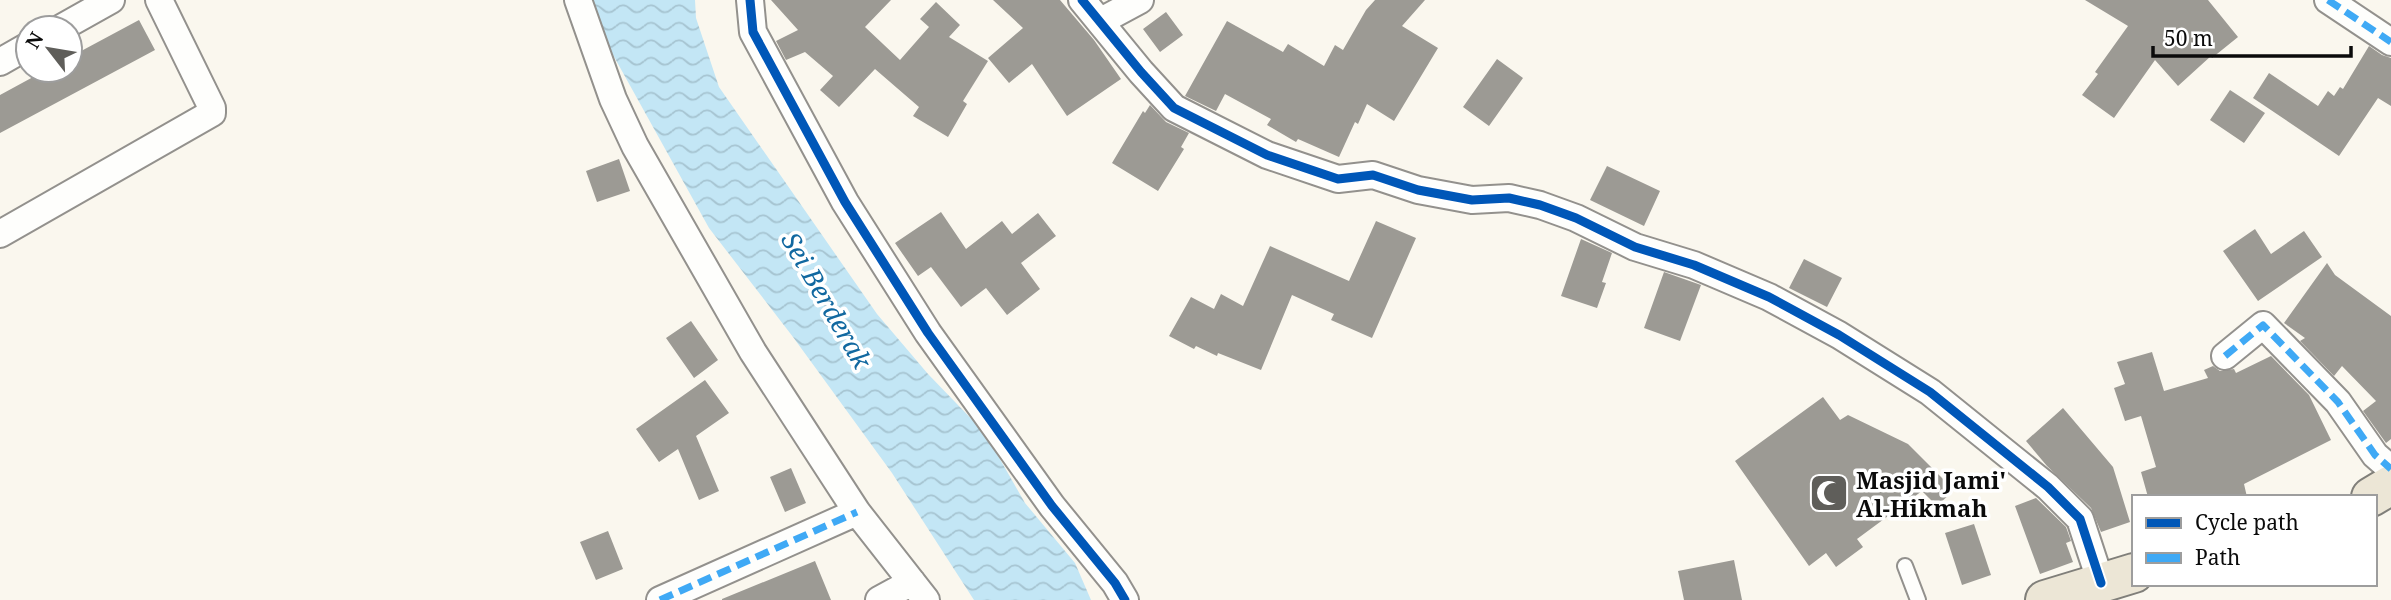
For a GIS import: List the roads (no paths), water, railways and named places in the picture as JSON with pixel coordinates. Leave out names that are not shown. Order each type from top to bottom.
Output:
[{"type":"main road","points":[[2374,495],[2391,485]]},
{"type":"main road","points":[[2045,600],[2118,578]]},
{"type":"street","points":[[84,15],[111,0]]},
{"type":"street","points":[[0,234],[212,113],[212,108],[159,0]]},
{"type":"street","points":[[578,0],[613,99],[635,146],[753,352],[857,512],[919,591],[879,600]]},
{"type":"street","points":[[750,0],[753,32],[845,202],[929,333],[1052,506],[1115,583],[1125,600]]},
{"type":"street","points":[[1082,0],[1174,108],[1267,155],[1338,179],[1373,175],[1432,193],[1472,200],[1509,198],[1540,205],[1576,218],[1635,247],[1694,265],[1769,297],[1839,334],[1930,391],[2048,487],[2080,519],[2118,578]]},
{"type":"street","points":[[1101,21],[1140,0]]},
{"type":"street","points":[[2329,0],[2391,42]]},
{"type":"street","points":[[2225,356],[2263,325],[2338,402],[2375,455],[2391,469]]},
{"type":"street","points":[[660,600],[857,512]]},
{"type":"lane","points":[[1905,566],[1917,600]]},
{"type":"water","name":"Sei Berderak","points":[[590,0],[695,0],[696,18],[719,87],[877,314],[928,374],[985,433],[1025,503],[1075,563],[1091,600],[974,600],[892,473],[709,228],[597,26]]},
{"type":"place","name":"Masjid Jami' Al-Hikmah","points":[[1829,493]]}]
